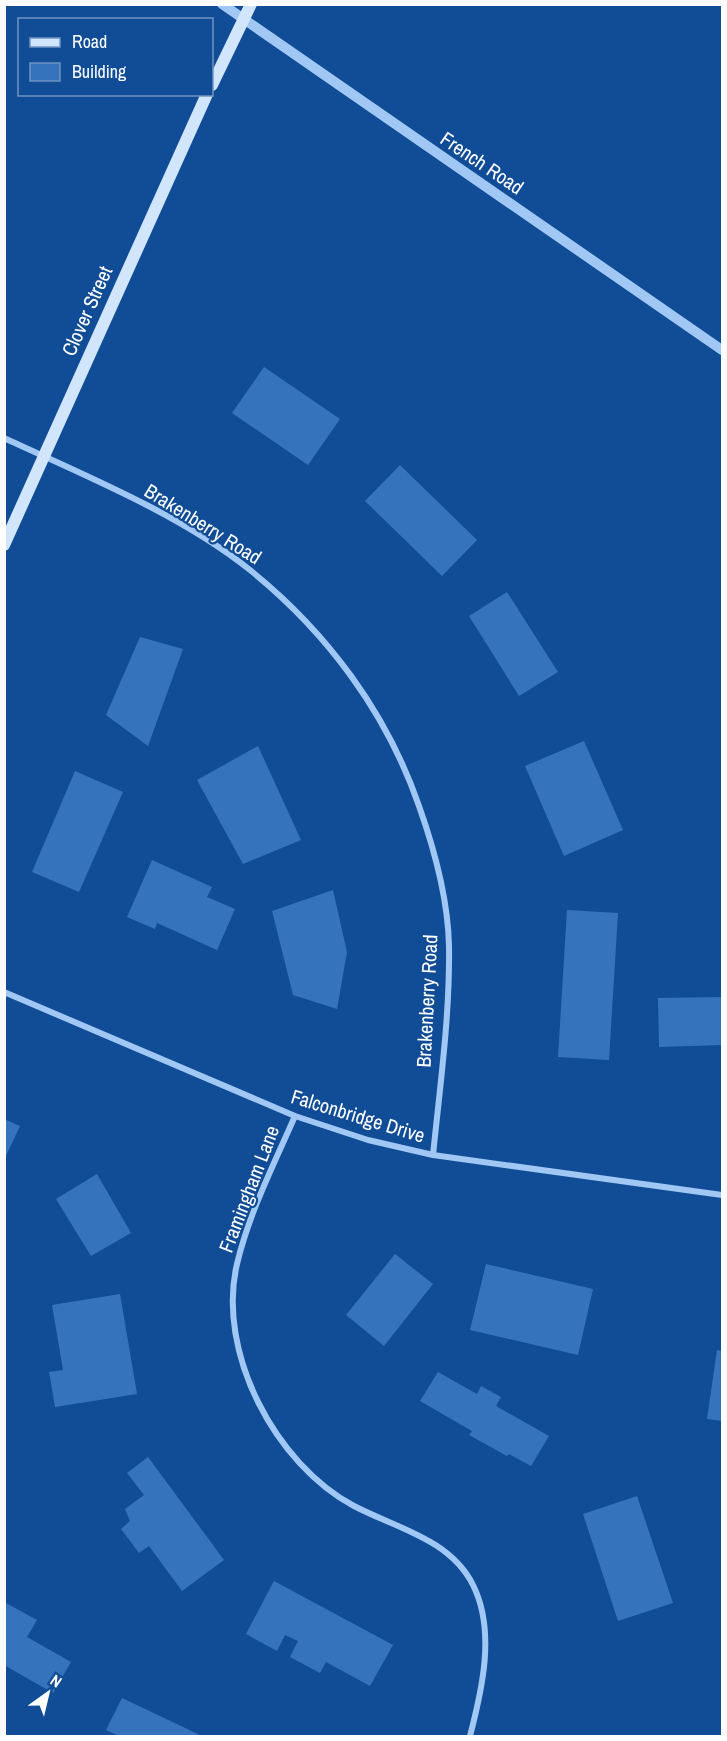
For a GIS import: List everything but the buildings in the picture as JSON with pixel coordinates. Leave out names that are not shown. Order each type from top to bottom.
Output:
[{"type":"main road","points":[[213,83],[251,4]]},
{"type":"main road","name":"Clover Street","points":[[4,545],[206,96]]},
{"type":"street","name":"French Road","points":[[222,4],[723,350]]},
{"type":"street","name":"Brakenberry Road","points":[[4,438],[191,531],[249,569],[294,609],[334,652],[367,699],[412,786],[443,886],[449,945],[448,1004],[433,1155]]},
{"type":"street","name":"Falconbridge Drive","points":[[4,992],[295,1116],[368,1140],[433,1155],[723,1195]]},
{"type":"street","name":"Framingham Lane","points":[[295,1116],[249,1224],[236,1266],[234,1307],[240,1349],[250,1385],[267,1422],[294,1458],[322,1485],[350,1504],[426,1539],[462,1568],[473,1584],[484,1624],[484,1650],[483,1676],[470,1737]]}]
